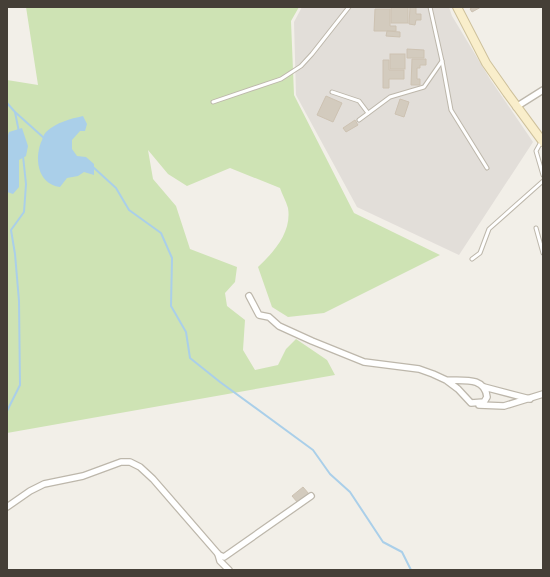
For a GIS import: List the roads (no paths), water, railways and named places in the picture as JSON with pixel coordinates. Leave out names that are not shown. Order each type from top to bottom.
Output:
[{"type":"main road","points":[[457,7],[486,63],[542,141]]},
{"type":"street","points":[[516,106],[543,90]]},
{"type":"street","points":[[249,296],[259,315],[269,317],[279,326],[364,362],[419,369],[446,380],[458,389],[471,403],[504,406],[531,399],[543,394]]},
{"type":"street","points":[[446,380],[473,381],[481,384],[487,390],[487,397],[484,402],[471,403]]},
{"type":"street","points":[[483,386],[531,399]]},
{"type":"street","points":[[7,507],[30,491],[44,484],[84,476],[121,462],[130,462],[140,467],[153,479],[221,557],[225,557],[311,496]]},
{"type":"street","points":[[218,553],[220,561],[229,570]]},
{"type":"lane","points":[[213,102],[281,79],[301,66],[349,7]]},
{"type":"lane","points":[[430,7],[451,110],[487,168]]},
{"type":"lane","points":[[359,120],[390,97],[424,87],[442,61]]},
{"type":"lane","points":[[332,92],[359,101],[368,113]]},
{"type":"lane","points":[[542,141],[536,151],[543,175]]},
{"type":"lane","points":[[472,259],[480,253],[489,230],[543,181]]},
{"type":"lane","points":[[536,228],[543,254]]},
{"type":"water","points":[[83,116],[87,124],[85,131],[80,131],[72,140],[72,149],[77,156],[86,157],[94,164],[94,175],[84,172],[78,176],[67,178],[60,187],[52,185],[46,181],[39,169],[38,154],[44,136],[46,132],[59,123]]},
{"type":"water","points":[[22,128],[28,146],[26,156],[19,160],[19,187],[13,194],[7,192],[7,138],[9,132]]},
{"type":"waterway","points":[[7,103],[44,138]]},
{"type":"waterway","points":[[15,112],[19,132]]},
{"type":"waterway","points":[[7,411],[20,385],[19,301],[15,254],[11,230],[24,212],[26,184],[23,156]]},
{"type":"waterway","points":[[93,167],[116,188],[129,210],[161,233],[172,258],[171,306],[186,332],[190,358],[220,382],[313,450],[330,474],[350,492],[383,542],[402,552],[411,570]]}]
